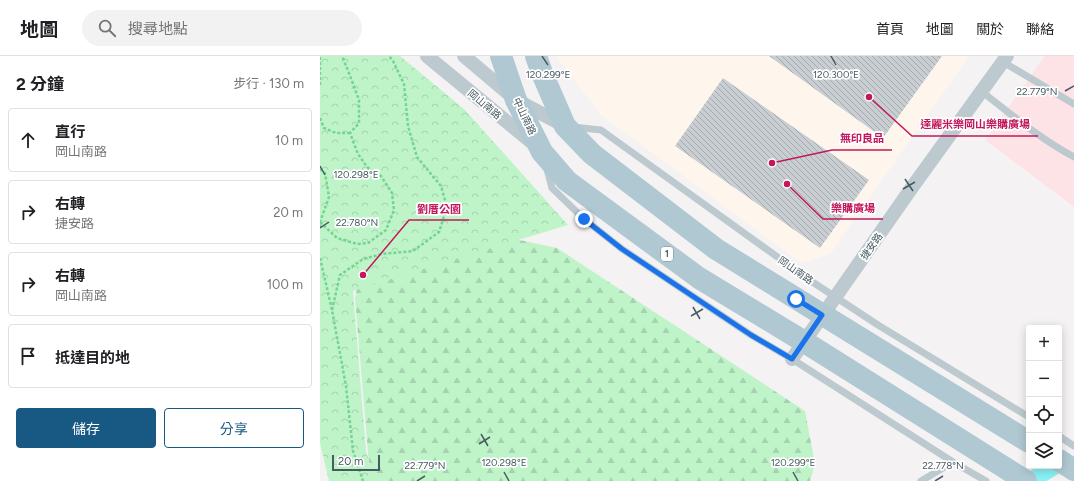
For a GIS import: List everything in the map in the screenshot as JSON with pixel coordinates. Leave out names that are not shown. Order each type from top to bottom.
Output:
[{"type":"main road","name":"中山南路","points":[[502,56],[516,100],[542,152]]},
{"type":"main road","points":[[536,56],[565,126]]},
{"type":"main road","name":"岡山南路","points":[[565,126],[592,154],[716,249],[822,315],[1025,431]]},
{"type":"main road","name":"岡山南路","points":[[542,152],[567,181],[798,350],[986,456],[1026,481]]},
{"type":"main road","points":[[1062,462],[1074,470]]},
{"type":"street","name":"岡山南路","points":[[427,56],[542,152]]},
{"type":"street","name":"岡山南路","points":[[464,56],[516,100],[565,126]]},
{"type":"street","name":"捷安路","points":[[798,350],[1005,59]]},
{"type":"lane","points":[[1005,59],[1074,104]]},
{"type":"lane","points":[[981,91],[1036,134],[1074,156]]},
{"type":"lane","name":"岡山南路","points":[[565,126],[601,130],[808,280],[835,297],[1025,431]]},
{"type":"lane","name":"岡山南路","points":[[798,350],[953,462],[986,481]]},
{"type":"lane","points":[[1062,438],[1074,446]]},
{"type":"lane","points":[[921,481],[953,462]]},
{"type":"path","points":[[320,56],[320,85]]},
{"type":"path","points":[[320,118],[324,128],[336,133],[350,133],[359,123],[359,100],[342,56]]},
{"type":"path","points":[[332,310],[340,275],[363,259],[382,254],[413,251],[439,232],[447,207],[441,186],[417,158],[408,126],[404,84],[389,56]]},
{"type":"path","points":[[320,222],[336,238],[357,244],[368,243],[386,230],[394,210],[392,193],[381,176],[367,167],[358,154],[350,133]]},
{"type":"path","points":[[320,169],[325,173],[329,197],[320,222],[320,228]]},
{"type":"path","points":[[320,258],[332,310],[346,386],[353,451],[363,481]]},
{"type":"shaded area","points":[[557,56],[969,56],[830,254],[801,263],[601,115]]},
{"type":"shaded area","points":[[1045,56],[1074,56],[1074,207],[985,140]]},
{"type":"green space","points":[[320,56],[400,56],[464,109],[568,225],[353,291],[366,451],[375,481],[329,481],[320,443]]},
{"type":"green space","points":[[501,236],[557,248],[805,411],[815,464],[810,481],[372,481],[370,476],[355,299],[359,275]]},
{"type":"building","points":[[769,56],[942,56],[883,138]]},
{"type":"building","points":[[723,78],[869,180],[820,248],[675,146]]},
{"type":"waterway","points":[[1030,481],[1050,469]]},
{"type":"place","name":"達麗米樂岡山樂購廣場","points":[[869,97]]},
{"type":"place","name":"無印良品","points":[[772,163]]},
{"type":"place","name":"樂購廣場","points":[[787,184]]},
{"type":"place","name":"劉厝公園","points":[[363,275]]},
{"type":"route","points":[[584,219],[622,249],[751,335],[792,359],[822,315],[796,299]]}]
